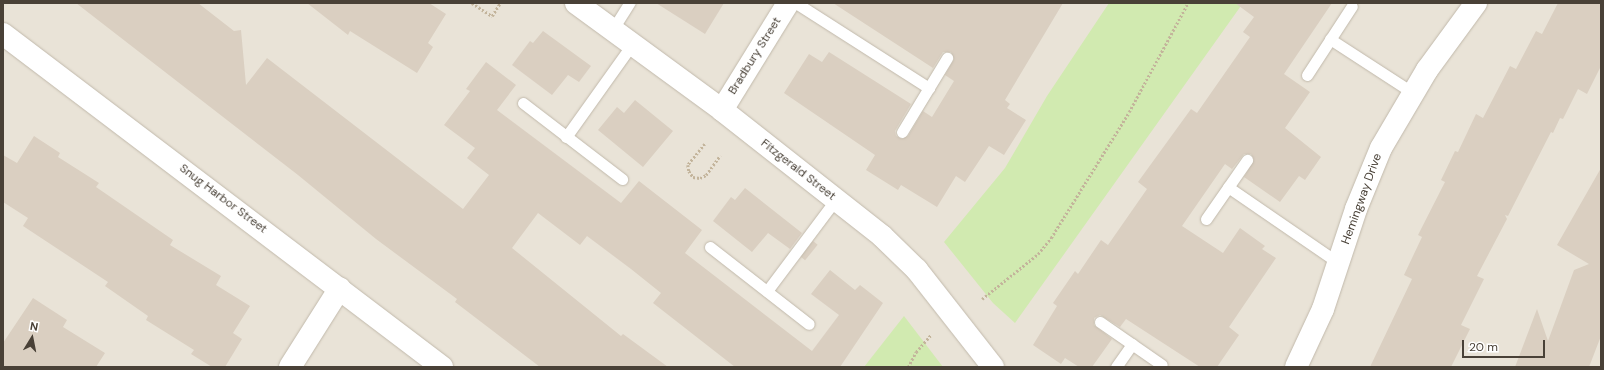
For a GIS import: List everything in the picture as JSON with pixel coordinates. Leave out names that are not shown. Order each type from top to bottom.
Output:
[{"type":"street","name":"Fitzgerald Street","points":[[576,3],[633,43],[722,110],[882,236],[917,270],[994,367]]},
{"type":"street","name":"Bradbury Street","points":[[722,110],[788,3]]},
{"type":"street","name":"Hemingway Drive","points":[[1296,367],[1323,309],[1340,264],[1368,178],[1412,93],[1476,3]]},
{"type":"street","name":"Snug Harbor Street","points":[[3,34],[340,288],[442,367]]},
{"type":"street","points":[[290,367],[340,288]]},
{"type":"lane","points":[[613,29],[630,3]]},
{"type":"lane","points":[[796,3],[929,88]]},
{"type":"lane","points":[[1307,75],[1352,6]]},
{"type":"lane","points":[[1330,39],[1412,93]]},
{"type":"lane","points":[[566,137],[633,43]]},
{"type":"lane","points":[[902,132],[948,58]]},
{"type":"lane","points":[[523,103],[622,179]]},
{"type":"lane","points":[[1206,219],[1247,160]]},
{"type":"lane","points":[[1228,187],[1340,264]]},
{"type":"lane","points":[[767,291],[836,199]]},
{"type":"lane","points":[[710,246],[809,324]]},
{"type":"lane","points":[[1100,322],[1162,365]]},
{"type":"lane","points":[[1116,367],[1132,344]]},
{"type":"path","points":[[472,3],[492,16],[500,3]]},
{"type":"path","points":[[982,299],[1038,254],[1051,238],[1129,112],[1188,3]]},
{"type":"path","points":[[705,144],[688,165],[689,171],[693,177],[700,178],[706,175],[720,156]]},
{"type":"path","points":[[908,367],[916,352],[931,335]]},
{"type":"shaded area","points":[[3,3],[1601,3],[1601,367],[3,367]]},
{"type":"green space","points":[[1109,3],[1243,3],[1015,323],[993,303],[944,242],[1005,168],[1047,96]]},
{"type":"green space","points":[[904,316],[943,367],[864,367]]},
{"type":"building","points":[[76,3],[198,3],[234,31],[241,30],[246,85],[267,58],[463,209],[489,175],[467,158],[475,148],[444,125],[470,91],[466,89],[486,62],[516,85],[497,110],[621,203],[639,181],[702,230],[685,253],[812,351],[839,315],[811,294],[830,270],[855,290],[860,285],[883,303],[840,367],[735,367],[653,303],[661,293],[631,269],[587,236],[580,245],[538,213],[512,248],[621,336],[623,334],[668,367],[540,367],[455,302],[457,299],[376,239],[298,175]]},
{"type":"building","points":[[307,3],[429,3],[446,14],[428,43],[433,47],[417,73],[350,31],[348,35]]},
{"type":"building","points":[[656,3],[724,3],[705,34]]},
{"type":"building","points":[[833,3],[1063,3],[1005,100],[1010,104],[1007,108],[1026,120],[1004,155],[989,146],[965,182],[956,176],[937,207],[901,185],[898,190],[866,170],[875,155],[784,93],[809,54],[822,62],[829,52],[911,104],[895,131],[896,136],[902,139],[908,136],[923,111],[932,117],[954,81],[945,75],[954,59],[951,52],[943,52],[933,68]]},
{"type":"building","points":[[1235,3],[1332,3],[1284,74],[1310,92],[1285,128],[1321,157],[1305,180],[1299,176],[1280,202],[1244,177],[1254,160],[1251,154],[1244,154],[1232,169],[1225,164],[1182,226],[1223,253],[1240,228],[1265,246],[1262,249],[1276,258],[1229,327],[1239,335],[1217,367],[1200,367],[1126,319],[1120,327],[1100,315],[1094,318],[1094,325],[1112,339],[1092,367],[1079,367],[1065,358],[1061,364],[1033,345],[1057,306],[1053,303],[1075,271],[1078,274],[1101,240],[1108,245],[1147,189],[1138,182],[1191,109],[1197,113],[1250,37],[1243,32],[1254,17]]},
{"type":"building","points":[[1558,3],[1601,3],[1601,66],[1587,94],[1578,89],[1563,119],[1560,118],[1553,133],[1551,132],[1508,216],[1505,215],[1507,219],[1477,276],[1484,279],[1461,325],[1470,329],[1451,367],[1370,367],[1412,279],[1404,275],[1422,237],[1418,235],[1445,182],[1441,180],[1455,151],[1458,152],[1476,114],[1483,118],[1510,66],[1516,69],[1536,31],[1542,34]]},
{"type":"building","points":[[543,31],[591,66],[579,82],[568,75],[552,95],[512,65],[530,41],[533,43]]},
{"type":"building","points":[[635,100],[673,131],[643,167],[598,130],[617,107],[624,113]]},
{"type":"building","points":[[34,136],[60,153],[58,157],[99,183],[96,187],[173,240],[170,245],[221,276],[216,285],[250,306],[233,333],[242,339],[225,367],[212,367],[191,354],[194,350],[146,320],[148,316],[105,286],[108,282],[23,226],[28,218],[3,202],[3,155],[17,163]]},
{"type":"building","points":[[1601,168],[1601,336],[1589,367],[1515,367],[1537,309],[1548,341],[1574,270],[1589,264],[1557,245]]},
{"type":"building","points":[[745,188],[802,233],[790,249],[768,233],[752,252],[713,221],[731,197],[735,200]]},
{"type":"building","points":[[813,241],[818,245],[805,260],[800,257]]},
{"type":"building","points":[[33,298],[67,320],[63,327],[105,353],[96,367],[3,367],[3,343]]}]
